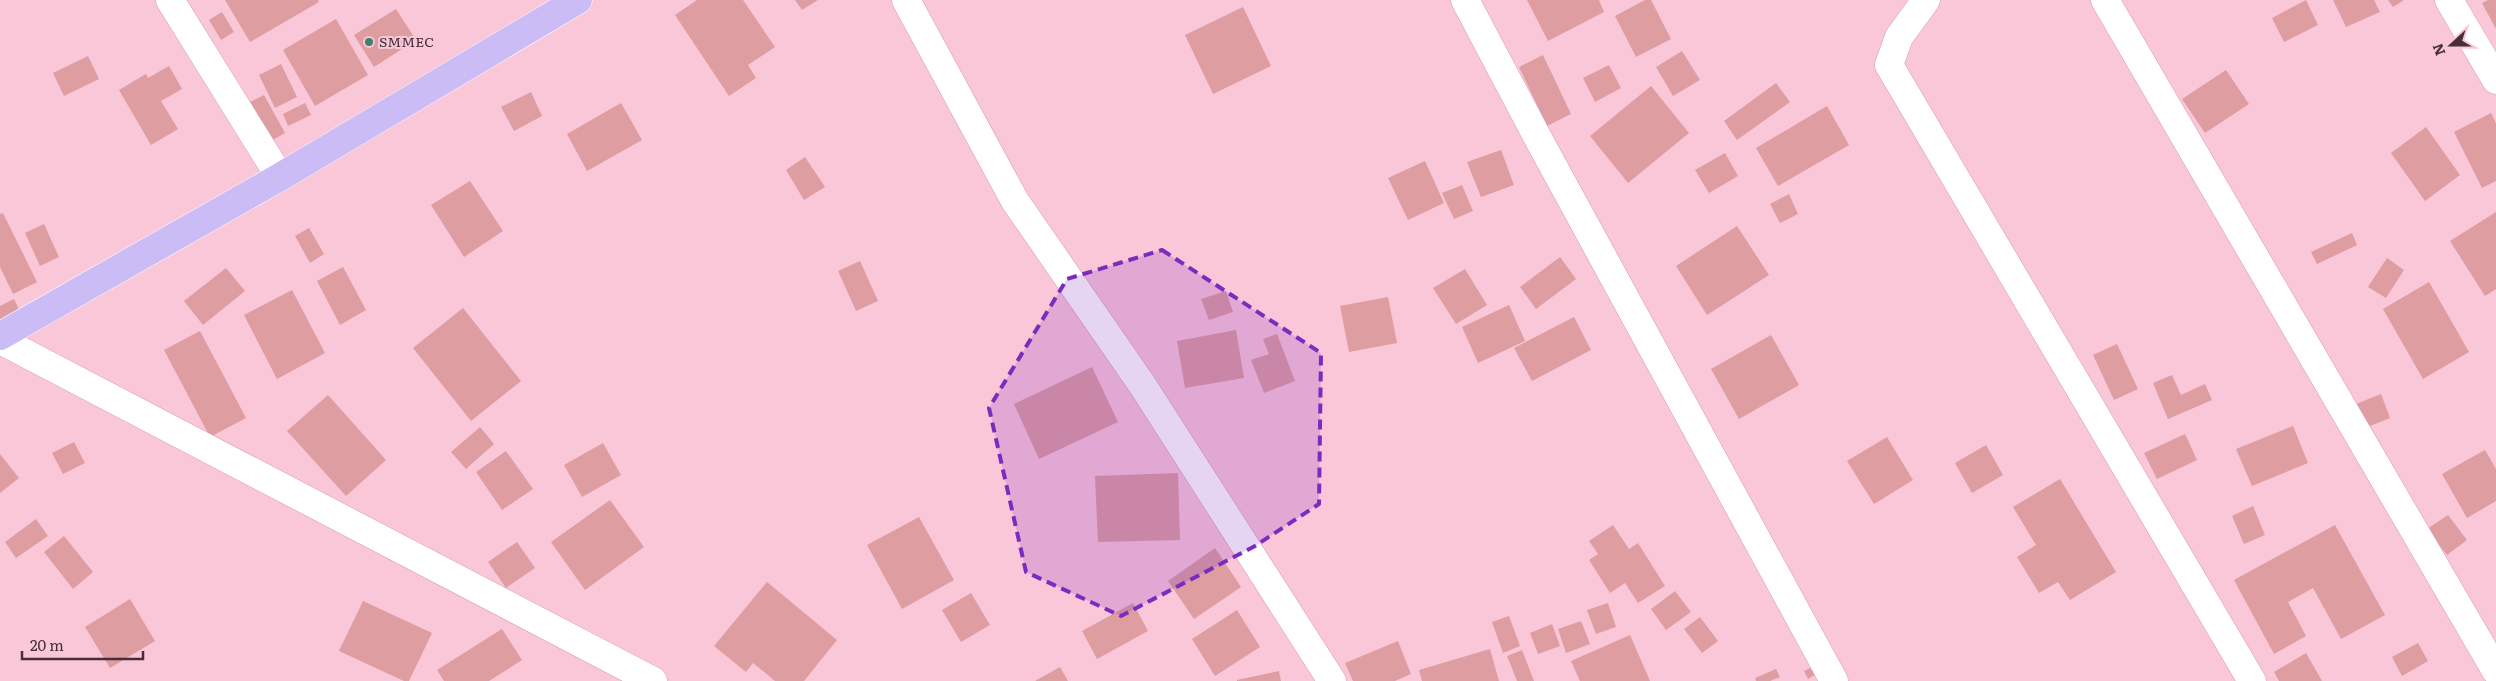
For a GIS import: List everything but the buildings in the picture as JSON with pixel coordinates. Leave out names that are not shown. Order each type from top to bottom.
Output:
[{"type":"main road","points":[[0,338],[280,177],[578,0]]},
{"type":"street","points":[[170,0],[280,177]]},
{"type":"street","points":[[906,0],[1015,201],[1143,386],[1332,681]]},
{"type":"street","points":[[1465,0],[1540,142],[1834,681]]},
{"type":"street","points":[[1926,0],[1899,37],[1889,65],[2252,681]]},
{"type":"street","points":[[2105,0],[2496,671]]},
{"type":"street","points":[[2449,0],[2496,80]]},
{"type":"street","points":[[0,338],[653,681]]},
{"type":"highlighted area","points":[[1162,250],[1321,353],[1319,504],[1255,546],[1121,616],[1026,572],[989,408],[1067,279]]},
{"type":"place","name":"SMMEC","points":[[369,42]]}]
